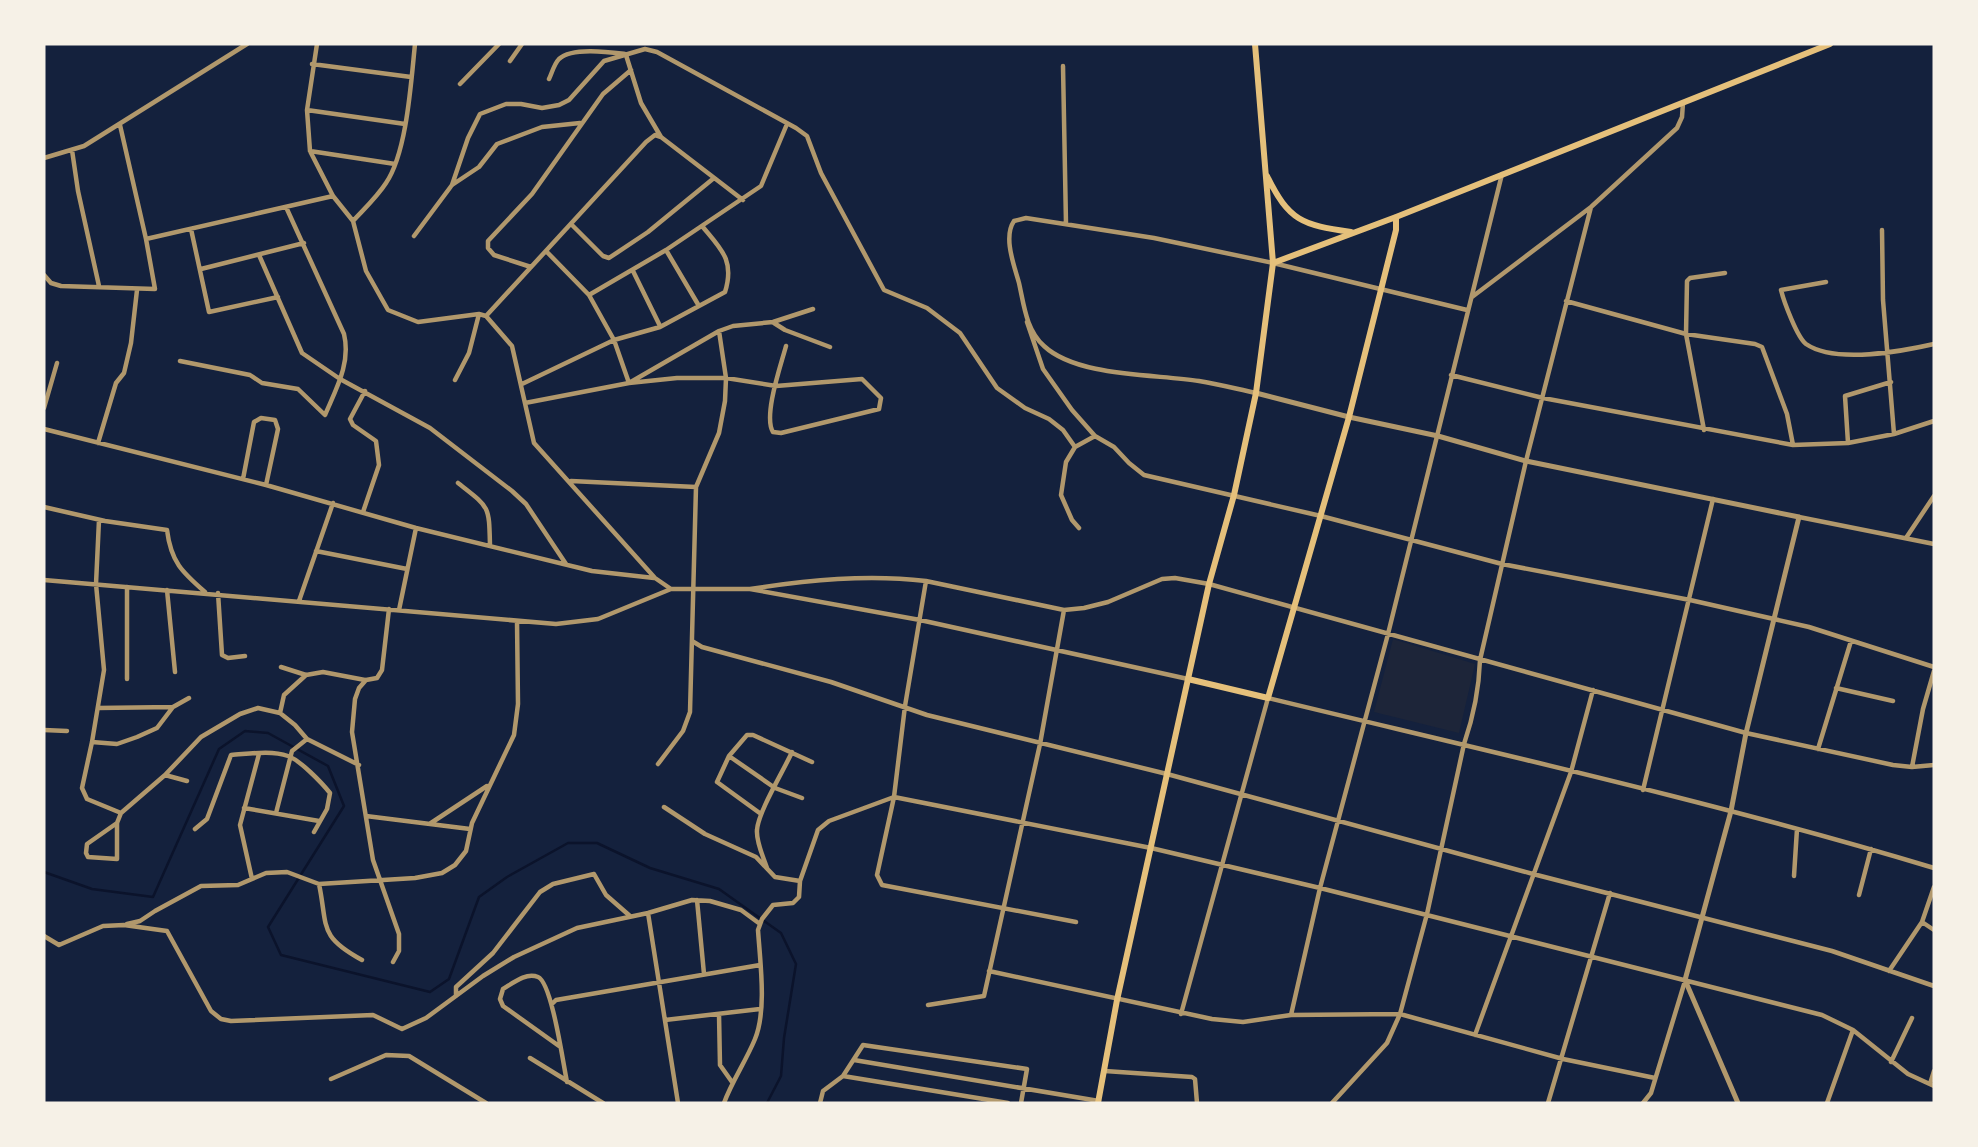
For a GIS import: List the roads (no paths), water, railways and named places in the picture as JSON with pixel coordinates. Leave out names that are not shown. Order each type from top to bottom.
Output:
[{"type":"main road","points":[[1098,1102],[1117,1000],[1209,584],[1234,495],[1256,393],[1273,263],[1255,44]]},
{"type":"main road","points":[[1273,263],[1396,217],[1830,44]]},
{"type":"main road","points":[[1265,171],[1287,211],[1318,227],[1354,233]]},
{"type":"main road","points":[[1188,679],[1268,698],[1349,417],[1396,230],[1396,217]]},
{"type":"street","points":[[44,158],[84,146],[247,44]]},
{"type":"street","points":[[317,44],[307,110],[310,150],[333,196],[353,221],[366,271],[388,310],[418,322],[479,314],[486,316],[512,346],[534,443],[655,578],[671,589]]},
{"type":"street","points":[[353,221],[386,183],[395,164],[405,124],[415,44]]},
{"type":"street","points":[[460,84],[499,44]]},
{"type":"street","points":[[510,61],[522,44]]},
{"type":"street","points":[[414,236],[452,185],[468,138],[480,114],[506,104],[542,108],[559,106],[569,100],[604,61],[645,49],[657,52],[807,136],[821,173],[884,290],[927,308],[960,333],[997,388],[1025,408],[1049,419],[1063,430],[1075,447]]},
{"type":"street","points":[[549,79],[558,60],[566,55],[597,50],[626,54]]},
{"type":"street","points":[[626,54],[641,103],[661,136],[743,200]]},
{"type":"street","points":[[312,64],[411,77]]},
{"type":"street","points":[[1063,66],[1066,224]]},
{"type":"street","points":[[531,267],[494,255],[488,248],[488,241],[532,194],[603,94],[631,70]]},
{"type":"street","points":[[1471,298],[1591,208],[1677,128],[1682,117],[1683,103]]},
{"type":"street","points":[[307,110],[405,124]]},
{"type":"street","points":[[452,185],[479,167],[497,144],[510,137],[542,127],[581,122]]},
{"type":"street","points":[[589,295],[633,271],[761,186],[787,124]]},
{"type":"street","points":[[44,275],[51,284],[61,286],[155,289],[120,125]]},
{"type":"street","points":[[486,316],[646,142],[655,135],[661,136]]},
{"type":"street","points":[[72,150],[99,286]]},
{"type":"street","points":[[310,150],[395,164]]},
{"type":"street","points":[[1291,1015],[1337,820],[1388,634],[1503,173]]},
{"type":"street","points":[[571,224],[603,256],[609,258],[648,232],[713,178]]},
{"type":"street","points":[[146,239],[333,196]]},
{"type":"street","points":[[180,361],[250,375],[262,383],[298,389],[325,415],[340,379],[347,346],[286,207]]},
{"type":"street","points":[[1332,1103],[1387,1043],[1400,1014],[1427,914],[1464,744],[1474,718],[1480,660],[1526,461],[1591,208]]},
{"type":"street","points":[[1467,310],[1273,263],[1154,238],[1026,218],[1014,221],[1009,228],[1012,255],[1027,321],[1043,369],[1072,410],[1095,436],[1114,447],[1144,475],[1321,516],[1502,565],[1774,618],[1934,669],[1912,767]]},
{"type":"street","points":[[522,384],[614,340],[660,327],[725,292],[730,277],[727,258],[702,226]]},
{"type":"street","points":[[191,229],[209,312],[278,297]]},
{"type":"street","points":[[1882,230],[1883,300],[1894,434]]},
{"type":"street","points":[[201,269],[304,243]]},
{"type":"street","points":[[666,250],[699,306]]},
{"type":"street","points":[[546,251],[589,295],[614,340],[629,383]]},
{"type":"street","points":[[258,255],[302,353],[340,379],[430,428],[512,491],[526,504],[566,564]]},
{"type":"street","points":[[633,271],[660,327]]},
{"type":"street","points":[[1704,430],[1686,334],[1688,279],[1726,273]]},
{"type":"street","points":[[1826,282],[1781,290],[1804,342],[1833,352],[1889,354],[1934,344]]},
{"type":"street","points":[[98,443],[116,383],[124,373],[131,343],[137,290]]},
{"type":"street","points":[[1566,301],[1686,334],[1762,347],[1787,414],[1793,445]]},
{"type":"street","points":[[629,383],[719,331],[733,326],[773,322],[813,309]]},
{"type":"street","points":[[455,380],[469,353],[479,314]]},
{"type":"street","points":[[1027,321],[1043,345],[1068,362],[1197,381],[1256,393],[1438,436],[1526,461],[1934,544]]},
{"type":"street","points":[[773,322],[785,330],[830,347]]},
{"type":"street","points":[[658,764],[683,731],[690,712],[696,486],[719,433],[725,401],[726,378],[719,331]]},
{"type":"street","points":[[525,403],[629,383],[677,378],[726,378],[776,386],[851,380],[867,381],[881,398],[879,410],[780,433],[773,432],[770,428],[776,386],[786,346]]},
{"type":"street","points":[[44,408],[57,363]]},
{"type":"street","points":[[1451,375],[1543,398],[1793,445],[1848,443],[1894,434],[1934,421]]},
{"type":"street","points":[[1848,443],[1845,396],[1891,383]]},
{"type":"street","points":[[363,512],[380,460],[376,441],[353,425],[350,419],[365,391]]},
{"type":"street","points":[[243,479],[254,422],[261,418],[275,420],[278,429],[266,485]]},
{"type":"street","points":[[44,429],[266,485],[416,528],[592,571],[655,578]]},
{"type":"street","points":[[1079,528],[1072,520],[1061,495],[1066,462],[1075,447],[1095,436]]},
{"type":"street","points":[[570,481],[696,486]]},
{"type":"street","points":[[458,483],[485,504],[489,517],[490,545]]},
{"type":"street","points":[[1906,538],[1934,495]]},
{"type":"street","points":[[1643,790],[1713,499]]},
{"type":"street","points":[[299,601],[333,503]]},
{"type":"street","points":[[44,507],[99,520],[167,530],[169,548],[178,567],[205,592]]},
{"type":"street","points":[[1643,1103],[1651,1093],[1703,917],[1731,811],[1746,733],[1799,517]]},
{"type":"street","points":[[99,520],[96,584],[104,670],[82,788],[87,799],[121,813]]},
{"type":"street","points":[[399,610],[416,528]]},
{"type":"street","points":[[316,551],[407,569]]},
{"type":"street","points":[[44,580],[556,624],[598,619],[671,589],[750,589],[806,580],[903,578],[1064,610],[1108,602],[1162,579],[1175,578],[1209,584],[1746,733],[1912,767],[1934,765]]},
{"type":"street","points":[[926,581],[905,706],[894,797],[877,875],[882,885],[1076,922]]},
{"type":"street","points":[[127,587],[127,679]]},
{"type":"street","points":[[750,589],[920,620],[1188,679]]},
{"type":"street","points":[[167,590],[175,672]]},
{"type":"street","points":[[218,593],[222,655],[228,658],[245,656]]},
{"type":"street","points":[[281,667],[306,675],[323,672],[366,680],[377,678],[382,670],[389,609]]},
{"type":"street","points":[[928,1005],[984,996],[1040,744],[1064,610]]},
{"type":"street","points":[[44,936],[59,945],[99,927],[141,921],[203,885],[238,885],[279,872],[319,884],[380,880],[442,873],[456,865],[466,850],[470,829],[513,735],[518,704],[517,621]]},
{"type":"street","points":[[692,640],[702,647],[831,682],[927,715],[1241,793],[1533,874],[1832,951],[1934,986]]},
{"type":"street","points":[[1818,749],[1851,641]]},
{"type":"street","points":[[280,713],[284,695],[306,675]]},
{"type":"street","points":[[366,680],[355,699],[352,732],[373,860],[399,934],[399,951],[393,962]]},
{"type":"street","points":[[1836,688],[1893,701]]},
{"type":"street","points":[[1475,1035],[1571,772],[1593,690]]},
{"type":"street","points":[[92,742],[117,744],[157,728],[173,707],[189,698]]},
{"type":"street","points":[[1181,1014],[1268,698],[1731,811],[1934,868]]},
{"type":"street","points":[[98,708],[173,707]]},
{"type":"street","points":[[117,823],[87,844],[88,858],[117,859],[117,823],[121,813],[165,775],[201,737],[240,714],[258,708],[280,713],[295,724],[307,739],[359,765]]},
{"type":"street","points":[[44,730],[66,731]]},
{"type":"street","points":[[761,814],[717,782],[729,757],[747,735],[753,735],[812,762]]},
{"type":"street","points":[[276,814],[292,751],[307,739]]},
{"type":"street","points":[[768,871],[756,831],[761,814],[792,752]]},
{"type":"street","points":[[252,879],[240,830],[259,754]]},
{"type":"street","points":[[195,829],[207,819],[231,755],[259,754],[290,756],[330,793],[327,809],[314,832]]},
{"type":"street","points":[[729,757],[775,788],[802,798]]},
{"type":"street","points":[[165,775],[187,781]]},
{"type":"street","points":[[430,824],[491,783]]},
{"type":"street","points":[[724,1103],[756,1037],[760,1009],[760,924],[773,905],[796,901],[799,897],[800,881],[818,830],[829,821],[894,797],[1151,848],[1427,914],[1822,1015],[1853,1030],[1908,1074],[1932,1085],[1934,1071]]},
{"type":"street","points":[[664,807],[705,834],[755,857],[775,877],[800,881]]},
{"type":"street","points":[[244,808],[319,821]]},
{"type":"street","points":[[366,816],[470,829]]},
{"type":"street","points":[[1794,876],[1797,829]]},
{"type":"street","points":[[1859,895],[1871,849]]},
{"type":"street","points":[[456,996],[456,987],[493,953],[540,892],[553,884],[594,874],[606,895],[630,917]]},
{"type":"street","points":[[319,884],[326,926],[331,938],[340,948],[362,960]]},
{"type":"street","points":[[1889,971],[1922,922],[1934,887]]},
{"type":"street","points":[[1548,1103],[1610,893]]},
{"type":"street","points":[[124,925],[167,931],[211,1011],[220,1019],[231,1021],[373,1015],[402,1029],[426,1018],[514,957],[577,928],[697,900],[710,901],[741,911],[760,924]]},
{"type":"street","points":[[697,900],[704,974]]},
{"type":"street","points":[[648,913],[678,1103]]},
{"type":"street","points":[[1922,922],[1934,930]]},
{"type":"street","points":[[553,1003],[556,1000],[760,965]]},
{"type":"street","points":[[989,971],[1181,1014],[1243,1022],[1291,1015],[1400,1014],[1563,1059],[1655,1078]]},
{"type":"street","points":[[559,1046],[503,1006],[503,989],[527,976],[539,977],[546,985],[553,1003],[567,1082]]},
{"type":"street","points":[[1685,980],[1738,1103]]},
{"type":"street","points":[[665,1020],[760,1009]]},
{"type":"street","points":[[719,1014],[720,1065],[732,1082]]},
{"type":"street","points":[[1891,1062],[1912,1018]]},
{"type":"street","points":[[1827,1103],[1853,1030]]},
{"type":"street","points":[[820,1103],[823,1091],[843,1076],[863,1045],[1027,1069],[1021,1103]]},
{"type":"street","points":[[331,1079],[386,1055],[409,1056],[486,1103]]},
{"type":"street","points":[[530,1058],[603,1103]]},
{"type":"street","points":[[854,1060],[1098,1102]]},
{"type":"street","points":[[1105,1071],[1189,1076],[1195,1079],[1198,1103]]},
{"type":"street","points":[[843,1076],[1007,1103]]},
{"type":"waterway","points":[[44,872],[92,889],[153,897],[219,749],[245,731],[268,733],[328,766],[344,806],[268,927],[281,955],[430,992],[449,979],[479,897],[507,877],[568,843],[597,843],[650,868],[719,889],[781,933],[796,964],[781,1076],[767,1103]]}]
